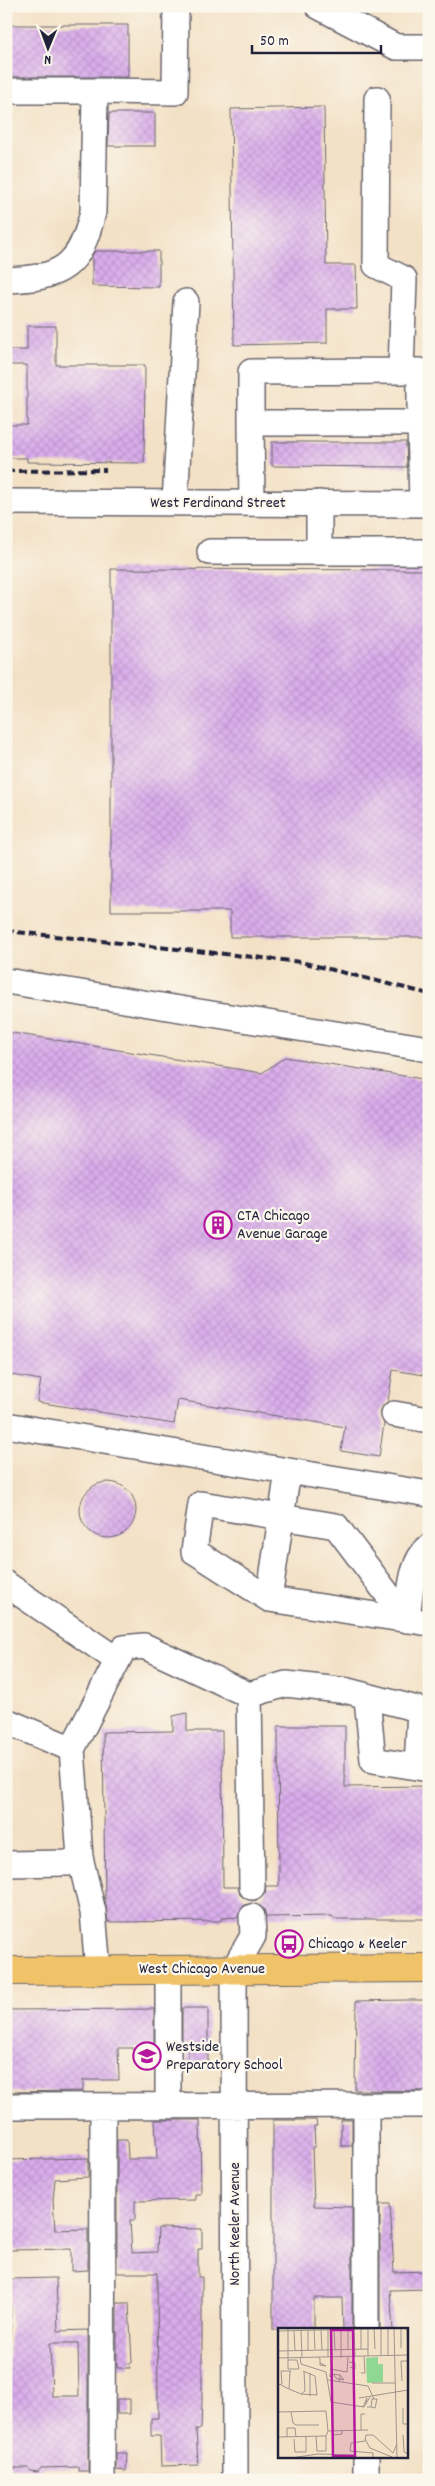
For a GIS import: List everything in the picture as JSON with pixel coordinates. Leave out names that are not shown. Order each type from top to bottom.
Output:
[{"type":"main road","name":"West Chicago Avenue","points":[[6,1971],[429,1968]]},
{"type":"street","points":[[6,91],[176,92],[176,6]]},
{"type":"street","points":[[318,6],[396,47],[429,47]]},
{"type":"street","points":[[6,280],[51,274],[64,269],[78,254],[89,229],[93,212],[95,92]]},
{"type":"street","points":[[377,99],[376,265],[404,278],[401,371]]},
{"type":"street","points":[[175,502],[186,302]]},
{"type":"street","points":[[252,503],[251,372],[420,371],[420,423],[425,504]]},
{"type":"street","points":[[251,423],[420,423]]},
{"type":"street","name":"West Ferdinand Street","points":[[6,502],[425,504]]},
{"type":"street","points":[[319,503],[319,552]]},
{"type":"street","points":[[210,552],[429,552]]},
{"type":"street","points":[[6,981],[429,1048]]},
{"type":"street","points":[[394,1414],[429,1420]]},
{"type":"street","points":[[6,1425],[429,1494]]},
{"type":"street","points":[[269,1599],[288,1471]]},
{"type":"street","points":[[201,1504],[336,1526],[418,1621],[269,1599],[194,1550],[201,1504]]},
{"type":"street","points":[[418,1621],[414,1573],[422,1552],[429,1547]]},
{"type":"street","points":[[6,1584],[117,1660]]},
{"type":"street","points":[[98,1970],[93,1912],[80,1857],[72,1749],[124,1648],[144,1646],[249,1695],[286,1684],[348,1691],[367,1698],[424,1711],[423,1768],[372,1760],[367,1698]]},
{"type":"street","points":[[249,1695],[252,1886]]},
{"type":"street","points":[[6,1722],[72,1749]]},
{"type":"street","points":[[6,1864],[68,1863],[80,1857]]},
{"type":"street","points":[[234,1969],[252,1936],[252,1917]]},
{"type":"street","name":"North Keeler Avenue","points":[[234,1969],[235,2480]]},
{"type":"street","points":[[168,1970],[168,2106]]},
{"type":"street","points":[[366,2105],[366,2328]]},
{"type":"street","points":[[6,2106],[429,2105]]},
{"type":"street","points":[[102,2480],[103,2106]]},
{"type":"street","points":[[366,2458],[366,2480]]},
{"type":"building","points":[[6,25],[128,25],[128,77],[6,77]]},
{"type":"building","points":[[324,107],[326,265],[356,265],[357,309],[327,309],[327,343],[234,345],[231,109]]},
{"type":"building","points":[[109,113],[155,113],[155,146],[108,146]]},
{"type":"building","points":[[95,251],[159,251],[159,287],[92,286],[92,256]]},
{"type":"building","points":[[27,326],[56,326],[56,365],[145,365],[144,463],[27,462],[27,458],[6,458],[6,425],[27,425],[27,365],[6,365],[6,350],[27,350]]},
{"type":"building","points":[[272,442],[406,442],[407,467],[272,466]]},
{"type":"building","points":[[111,569],[429,570],[429,937],[230,937],[230,911],[111,911]]},
{"type":"building","name":"CTA Chicago Avenue Garage","points":[[6,1032],[262,1073],[285,1057],[429,1080],[429,1376],[393,1370],[388,1401],[380,1412],[384,1424],[379,1457],[341,1451],[345,1427],[178,1400],[174,1424],[37,1402],[41,1380],[6,1374]]},
{"type":"building","points":[[103,1482],[113,1482],[128,1490],[134,1499],[136,1510],[134,1521],[128,1530],[113,1538],[103,1538],[92,1533],[85,1526],[80,1515],[80,1505],[85,1494],[92,1487]]},
{"type":"building","points":[[187,1713],[187,1731],[222,1731],[223,1887],[238,1887],[240,1895],[252,1901],[260,1899],[265,1894],[266,1886],[279,1886],[278,1726],[345,1726],[345,1787],[429,1786],[429,1919],[334,1919],[332,1916],[266,1917],[264,1909],[252,1903],[244,1905],[238,1917],[222,1918],[221,1921],[108,1922],[105,1899],[103,1732],[173,1731],[173,1716]]},
{"type":"building","points":[[429,2000],[429,2091],[355,2090],[356,2001]]},
{"type":"building","points":[[182,2008],[208,2008],[208,2065],[188,2065],[188,2044],[182,2045]]},
{"type":"building","points":[[154,2009],[154,2048],[118,2048],[119,2080],[83,2080],[83,2091],[6,2092],[6,2010]]},
{"type":"building","points":[[155,2120],[200,2120],[201,2194],[195,2194],[195,2200],[135,2201],[135,2220],[130,2220],[132,2253],[157,2252],[158,2228],[202,2229],[202,2249],[198,2249],[198,2277],[202,2277],[202,2401],[201,2429],[196,2429],[198,2465],[161,2466],[160,2436],[151,2436],[151,2418],[158,2418],[157,2273],[117,2273],[117,2140],[127,2140],[128,2159],[157,2159]]},
{"type":"building","points":[[273,2120],[316,2120],[317,2126],[314,2126],[315,2147],[312,2147],[314,2206],[352,2207],[352,2328],[343,2328],[342,2298],[314,2298],[314,2328],[278,2328],[278,2330],[273,2330]]},
{"type":"building","points":[[341,2120],[352,2120],[352,2146],[341,2146]]},
{"type":"building","points":[[88,2158],[88,2177],[55,2179],[53,2200],[55,2230],[88,2229],[88,2270],[71,2271],[71,2249],[8,2250],[6,2160]]},
{"type":"building","points":[[380,2204],[390,2204],[394,2272],[429,2271],[429,2289],[390,2290],[393,2328],[380,2328]]},
{"type":"building","points":[[56,2278],[58,2331],[88,2330],[88,2471],[79,2471],[79,2467],[41,2468],[38,2472],[31,2471],[28,2468],[10,2468],[10,2464],[6,2464],[7,2370],[11,2324],[10,2279]],"holes":[[[50,2343],[78,2343],[79,2396],[52,2396]]]},
{"type":"building","points":[[117,2303],[129,2303],[132,2363],[129,2363],[130,2368],[117,2368]]},
{"type":"building","points":[[117,2399],[130,2399],[130,2414],[117,2414]]},
{"type":"building","points":[[116,2453],[127,2453],[126,2471],[116,2470]]},
{"type":"railway","points":[[6,471],[106,470]]},
{"type":"railway","points":[[6,931],[301,962],[429,994]]},
{"type":"place","name":"CTA Chicago Avenue Garage","points":[[218,1225]]},
{"type":"place","name":"Chicago & Keeler","points":[[289,1944]]},
{"type":"place","name":"Westside Preparatory School","points":[[147,2056]]}]
